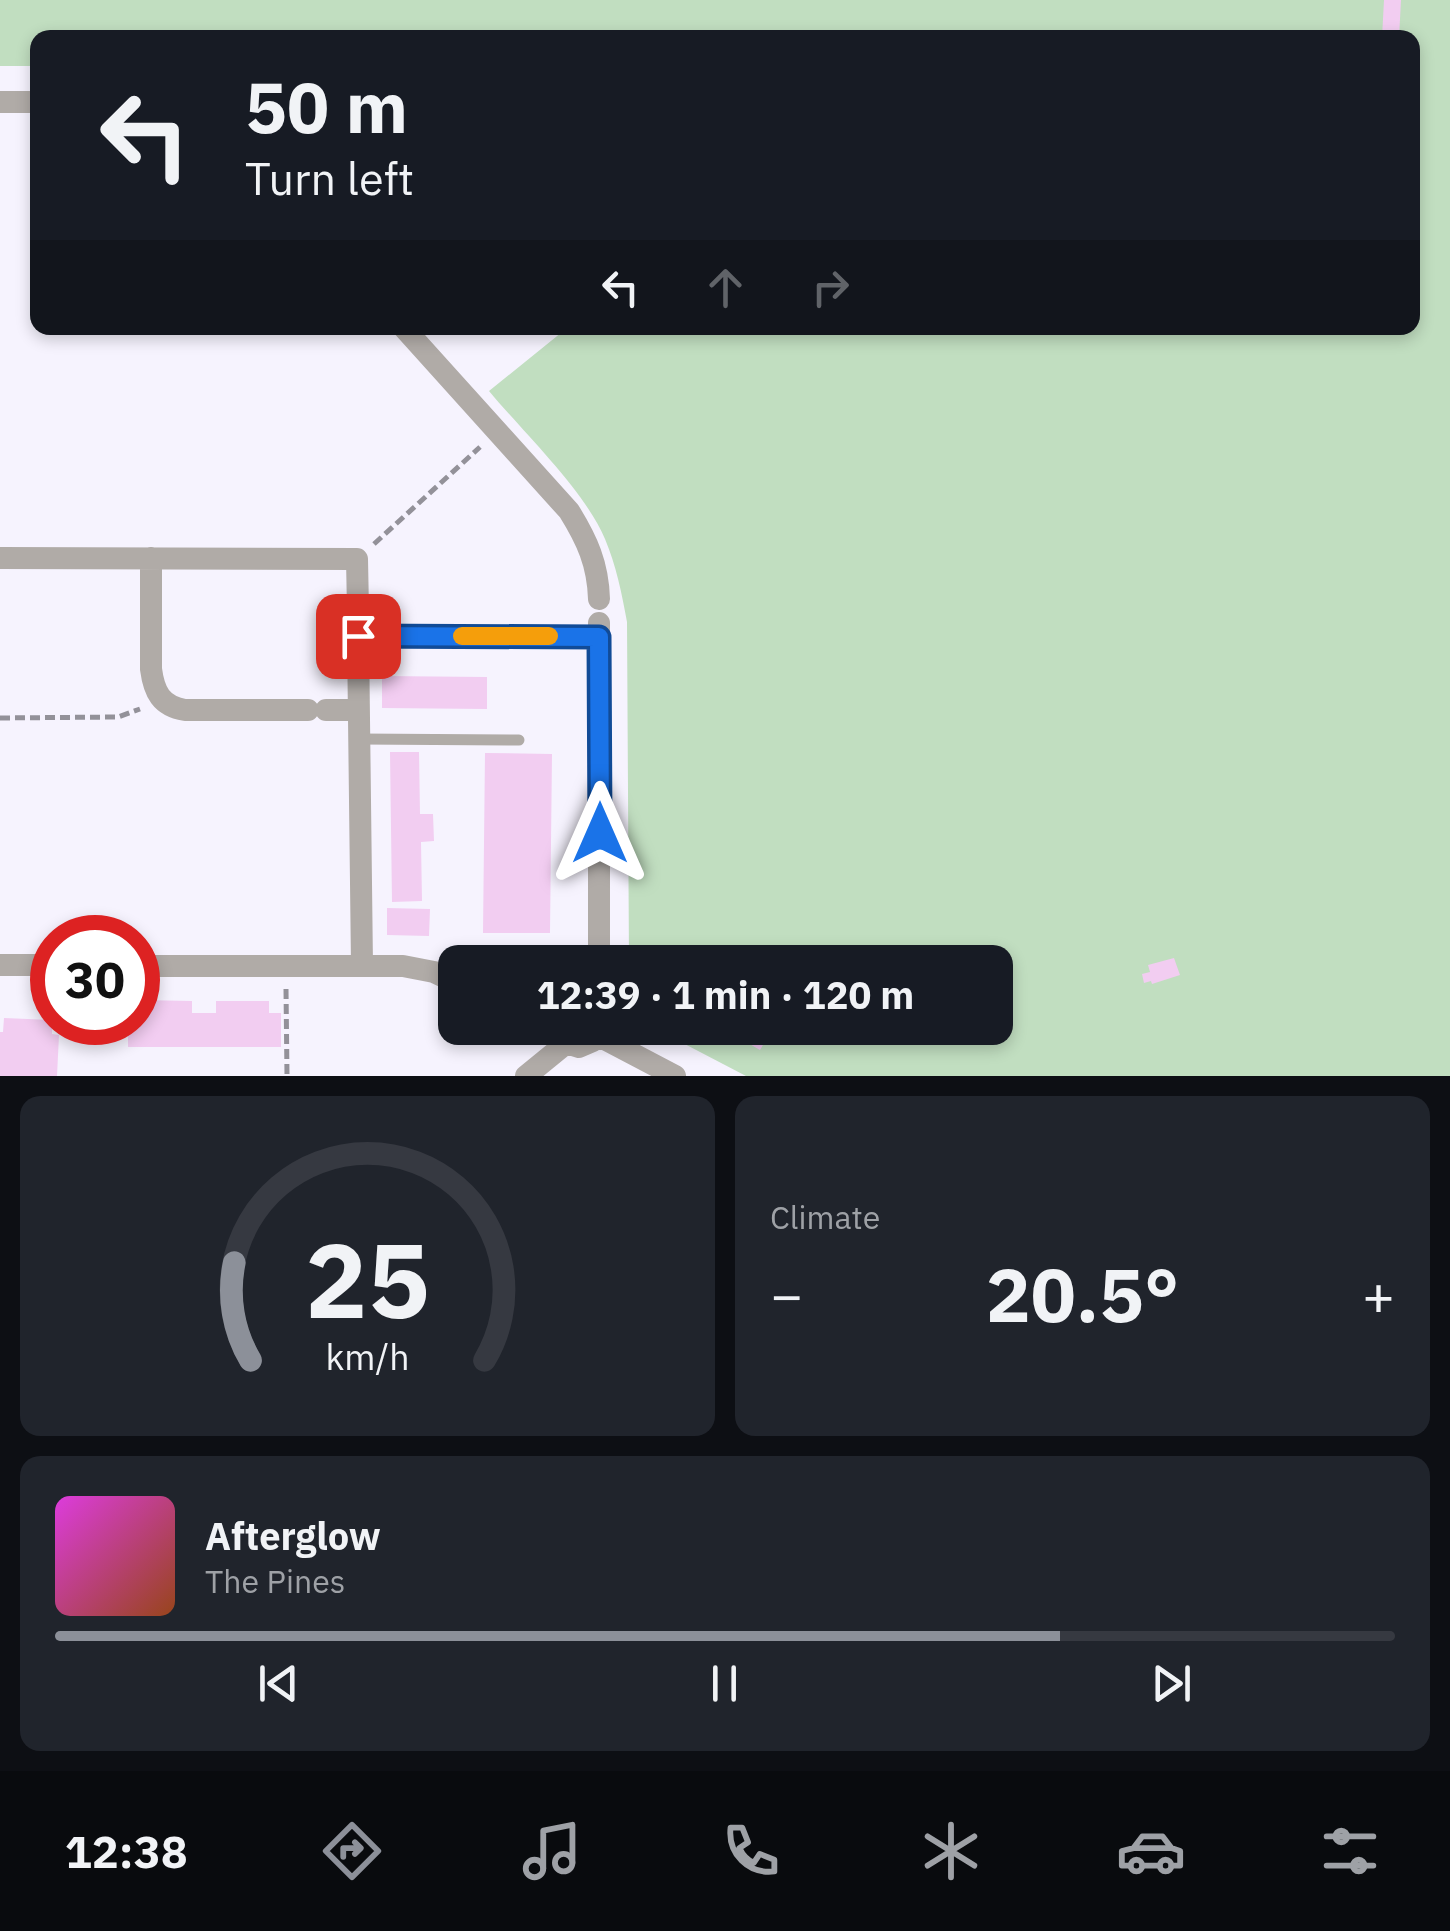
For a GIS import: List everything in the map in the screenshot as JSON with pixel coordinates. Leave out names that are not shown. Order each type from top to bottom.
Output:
[{"type":"street","points":[[0,102],[30,102]]},
{"type":"street","points":[[410,335],[569,511],[588,542],[598,574],[599,599]]},
{"type":"street","points":[[0,558],[357,558],[358,610]]},
{"type":"street","points":[[151,558],[150,669],[153,686],[172,708],[358,710]]},
{"type":"street","points":[[362,966],[358,636],[599,630],[599,945]]},
{"type":"street","points":[[0,965],[30,966]]},
{"type":"street","points":[[160,966],[362,966],[419,968],[438,975]]},
{"type":"street","points":[[526,1076],[549,1045]]},
{"type":"street","points":[[623,1045],[676,1076]]},
{"type":"lane","points":[[359,740],[520,740]]},
{"type":"path","points":[[357,558],[497,432]]},
{"type":"path","points":[[0,718],[118,717],[162,700]]},
{"type":"path","points":[[286,966],[287,1076]]},
{"type":"green space","points":[[0,0],[1450,0],[1450,1076],[746,1076],[687,1045],[1013,1045],[1013,945],[629,945],[627,622],[618,580],[605,539],[583,501],[489,391],[558,335],[1420,335],[1420,30],[30,30],[30,66],[0,66]]},
{"type":"building","points":[[1384,0],[1401,0],[1399,30],[1382,30]]},
{"type":"building","points":[[382,676],[487,677],[487,709],[382,708]]},
{"type":"building","points":[[390,752],[419,752],[420,814],[433,814],[434,841],[421,842],[422,901],[392,902]]},
{"type":"building","points":[[485,753],[552,754],[550,933],[483,933]]},
{"type":"building","points":[[387,908],[430,909],[429,936],[387,935]]},
{"type":"building","points":[[1174,958],[1180,975],[1144,983],[1142,974],[1150,972],[1148,965]]},
{"type":"building","points":[[160,1000],[192,1001],[192,1013],[216,1013],[216,1001],[269,1001],[269,1013],[281,1013],[281,1047],[128,1047],[160,1045]]},
{"type":"building","points":[[4,1018],[30,1019],[30,1045],[59,1045],[57,1076],[0,1076]]},
{"type":"slow traffic","points":[[462,636],[549,636]]},
{"type":"route","points":[[358,636],[599,637],[600,833]]}]
